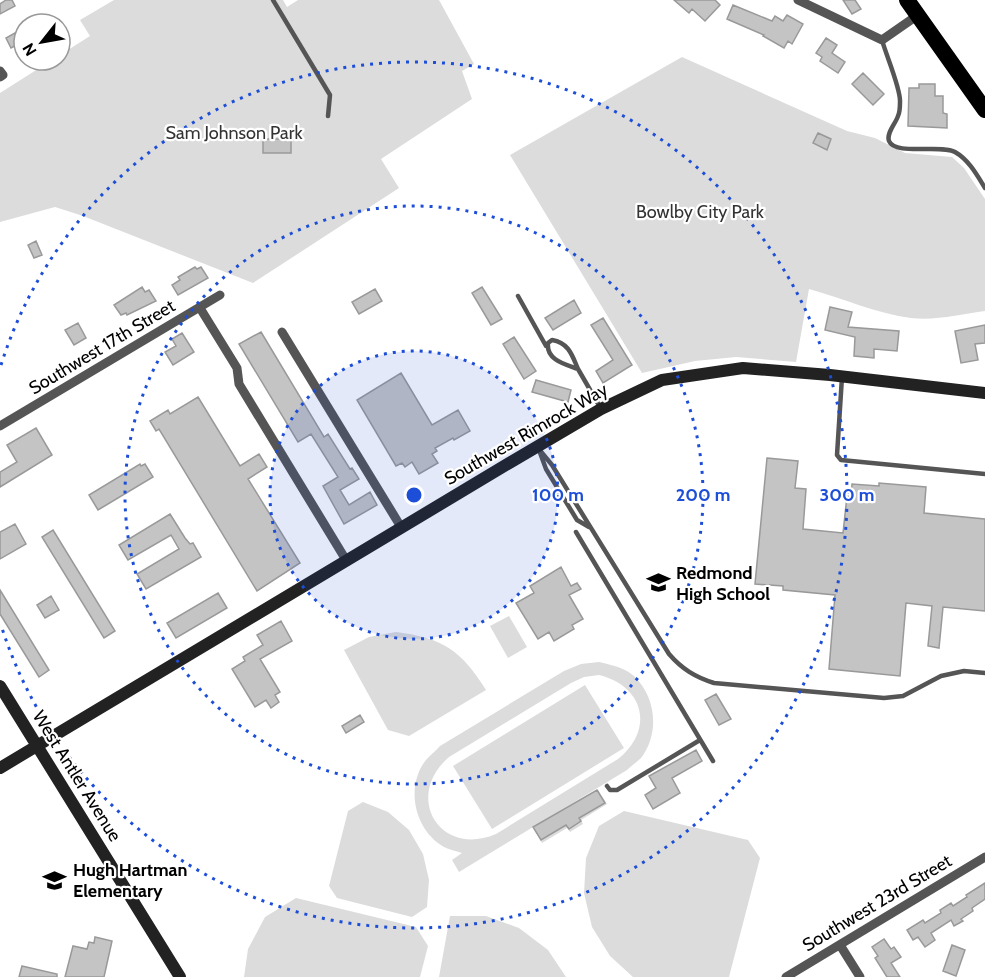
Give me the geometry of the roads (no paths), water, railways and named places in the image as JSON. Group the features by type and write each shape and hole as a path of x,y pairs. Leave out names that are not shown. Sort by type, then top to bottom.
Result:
{"highway":[{"path":"907,0 985,110"}],"main road":[{"name":"Southwest Rimrock Way","path":"0,768 601,409 662,380 743,368 842,376 985,393"},
{"name":"West Antler Avenue","path":"0,686 180,977"}],"street":[{"path":"798,0 882,40 918,15"},
{"name":"Southwest 17th Street","path":"0,426 220,295"},
{"path":"200,308 237,368 240,384 346,560"},
{"path":"282,332 401,527"},
{"name":"Southwest 23rd Street","path":"786,977 985,857"},
{"path":"840,945 860,977"}],"lane":[{"path":"273,0 330,94 328,116"},
{"path":"882,40 900,99 899,115 890,132 891,143 896,148 935,148 954,152 970,165 985,188"},
{"path":"518,296 554,359 578,369"},
{"path":"547,347 552,340 561,341 569,348 601,409"},
{"path":"842,376 837,455 842,460 985,474"},
{"path":"537,447 552,465 669,654 681,668 697,678 714,683 884,698 903,696 941,676 964,671 985,673"},
{"path":"576,532 713,761"},
{"path":"608,786 610,790 617,790 700,740"}],"place":[{"name":"Redmond High School","path":"658,583"},
{"name":"Hugh Hartman Elementary","path":"55,880"}],"park label":[{"name":"Sam Johnson Park","path":"234,133"},
{"name":"Bowlby City Park","path":"700,212"}]}
